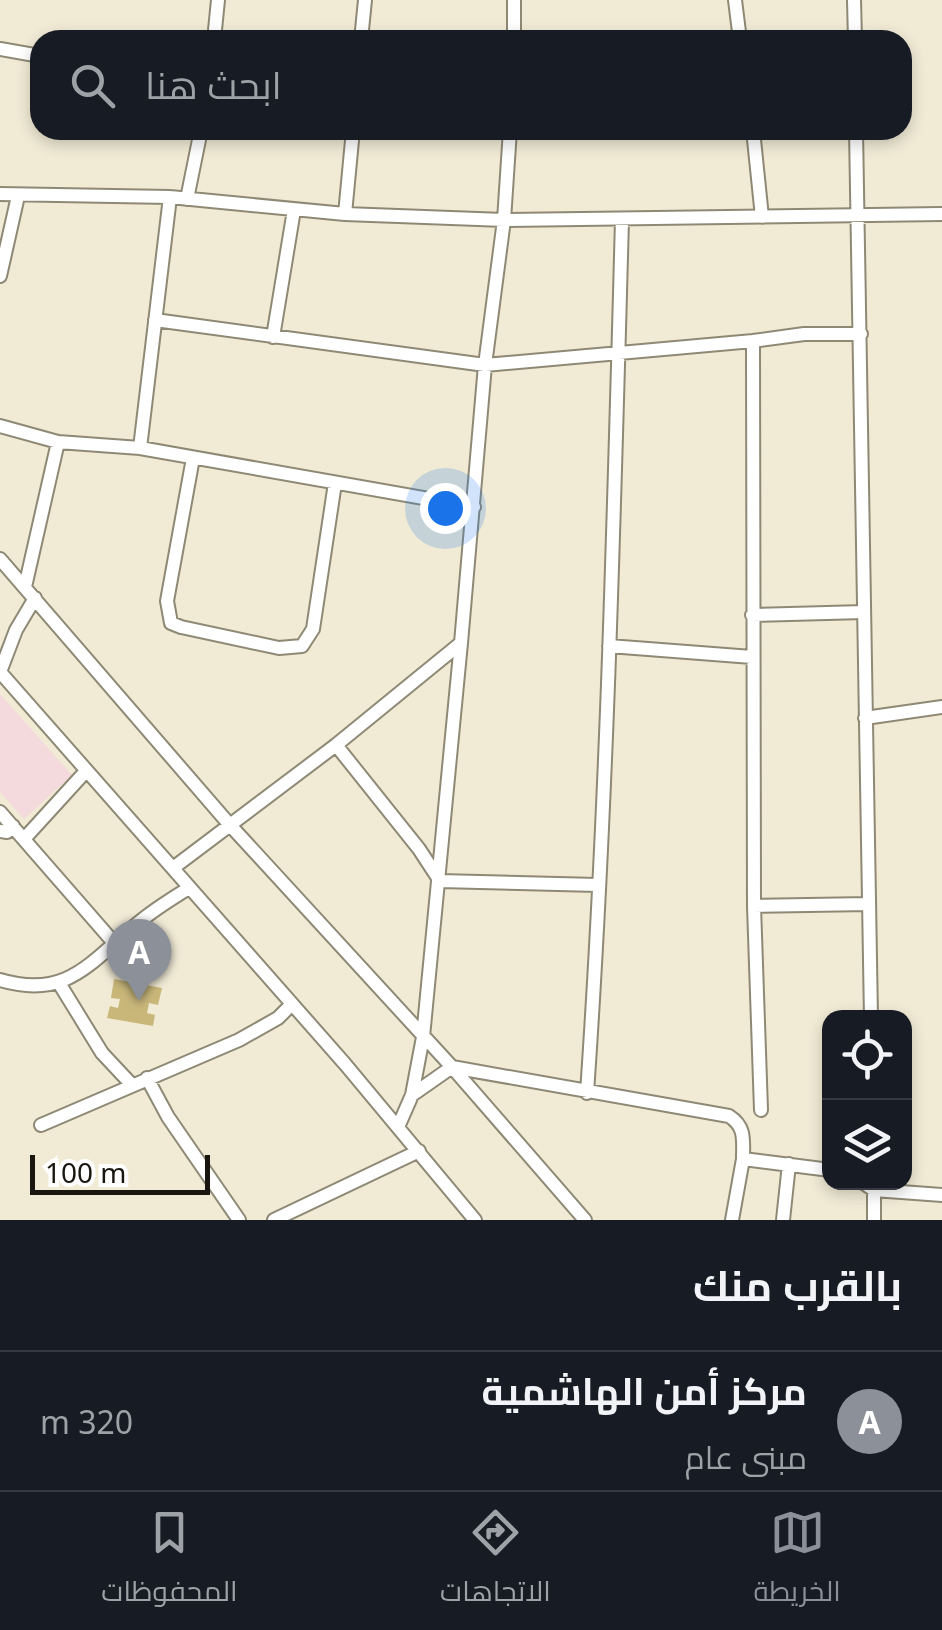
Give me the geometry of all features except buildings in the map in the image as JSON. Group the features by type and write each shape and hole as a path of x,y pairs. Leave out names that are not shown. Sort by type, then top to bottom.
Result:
{"street":[{"path":"215,30 218,0"},
{"path":"363,30 366,0"},
{"path":"514,0 514,30"},
{"path":"735,0 739,30"},
{"path":"854,0 855,30"},
{"path":"0,49 30,54"},
{"path":"187,199 199,140"},
{"path":"345,214 352,140"},
{"path":"398,1126 412,1094 423,1037 509,140"},
{"path":"754,140 762,217"},
{"path":"856,140 871,1010"},
{"path":"0,194 170,198 345,214 504,220 942,214"},
{"path":"0,276 18,196"},
{"path":"140,448 170,198"},
{"path":"273,337 294,210"},
{"path":"586,1092 598,944 622,220"},
{"path":"155,320 485,365 804,334 861,334"},
{"path":"753,341 754,906 761,1110"},
{"path":"0,426 58,442 140,448 474,507"},
{"path":"26,587 58,442"},
{"path":"192,458 168,616 181,627 279,648 302,646 313,629 334,483"},
{"path":"0,558 229,824 585,1220"},
{"path":"36,598 16,630 0,672 476,1220"},
{"path":"752,615 864,612"},
{"path":"173,868 336,745 461,643"},
{"path":"609,646 752,657"},
{"path":"865,718 942,706"},
{"path":"336,745 420,849 440,881"},
{"path":"24,839 86,771"},
{"path":"0,812 6,828 24,839 115,944"},
{"path":"440,881 598,885"},
{"path":"0,980 38,988 87,969 137,923 189,888"},
{"path":"754,906 868,904"},
{"path":"59,982 102,1053 132,1085"},
{"path":"41,1125 239,1040 291,1006"},
{"path":"412,1094 452,1068 729,1116 743,1132 743,1159 732,1220"},
{"path":"147,1078 168,1117 239,1220"},
{"path":"274,1220 419,1151"},
{"path":"743,1159 822,1169"},
{"path":"783,1220 789,1164"},
{"path":"871,1190 874,1220"},
{"path":"906,1190 942,1195"}],"shaded area":[{"path":"0,694 72,775 24,819 0,792"}],"place":[{"name":"مركز أمن الهاشمية","path":"139,1001"}]}
